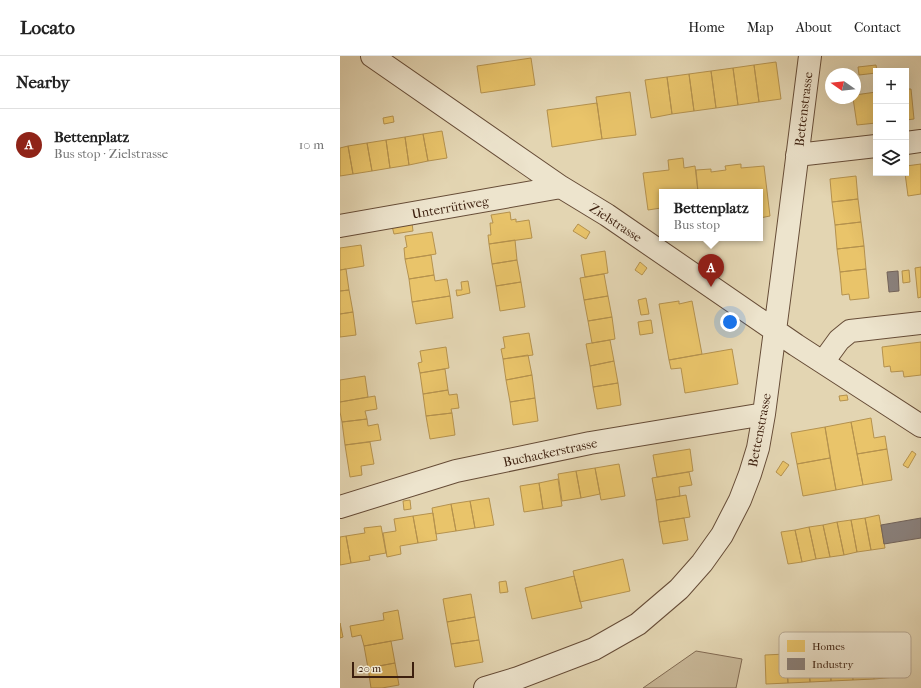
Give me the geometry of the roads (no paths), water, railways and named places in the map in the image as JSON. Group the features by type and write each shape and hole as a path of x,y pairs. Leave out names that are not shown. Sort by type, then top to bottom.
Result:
{"street":[{"name":"Zielstrasse","path":"372,56 561,187 607,215 775,330 921,426"},
{"name":"Bettenstrasse","path":"485,688 518,678 594,649 638,624 679,589 702,563 722,535 740,500 758,448 764,414 810,56"},
{"path":"909,143 921,141"},
{"path":"797,156 873,146"},
{"name":"Unterrütiweg","path":"340,226 561,187"},
{"path":"823,362 839,340 850,331 921,323"},
{"name":"Buchackerstrasse","path":"340,507 456,471 590,443 764,414"}],"place":[{"name":"Bettenplatz","path":"711,287"}]}
